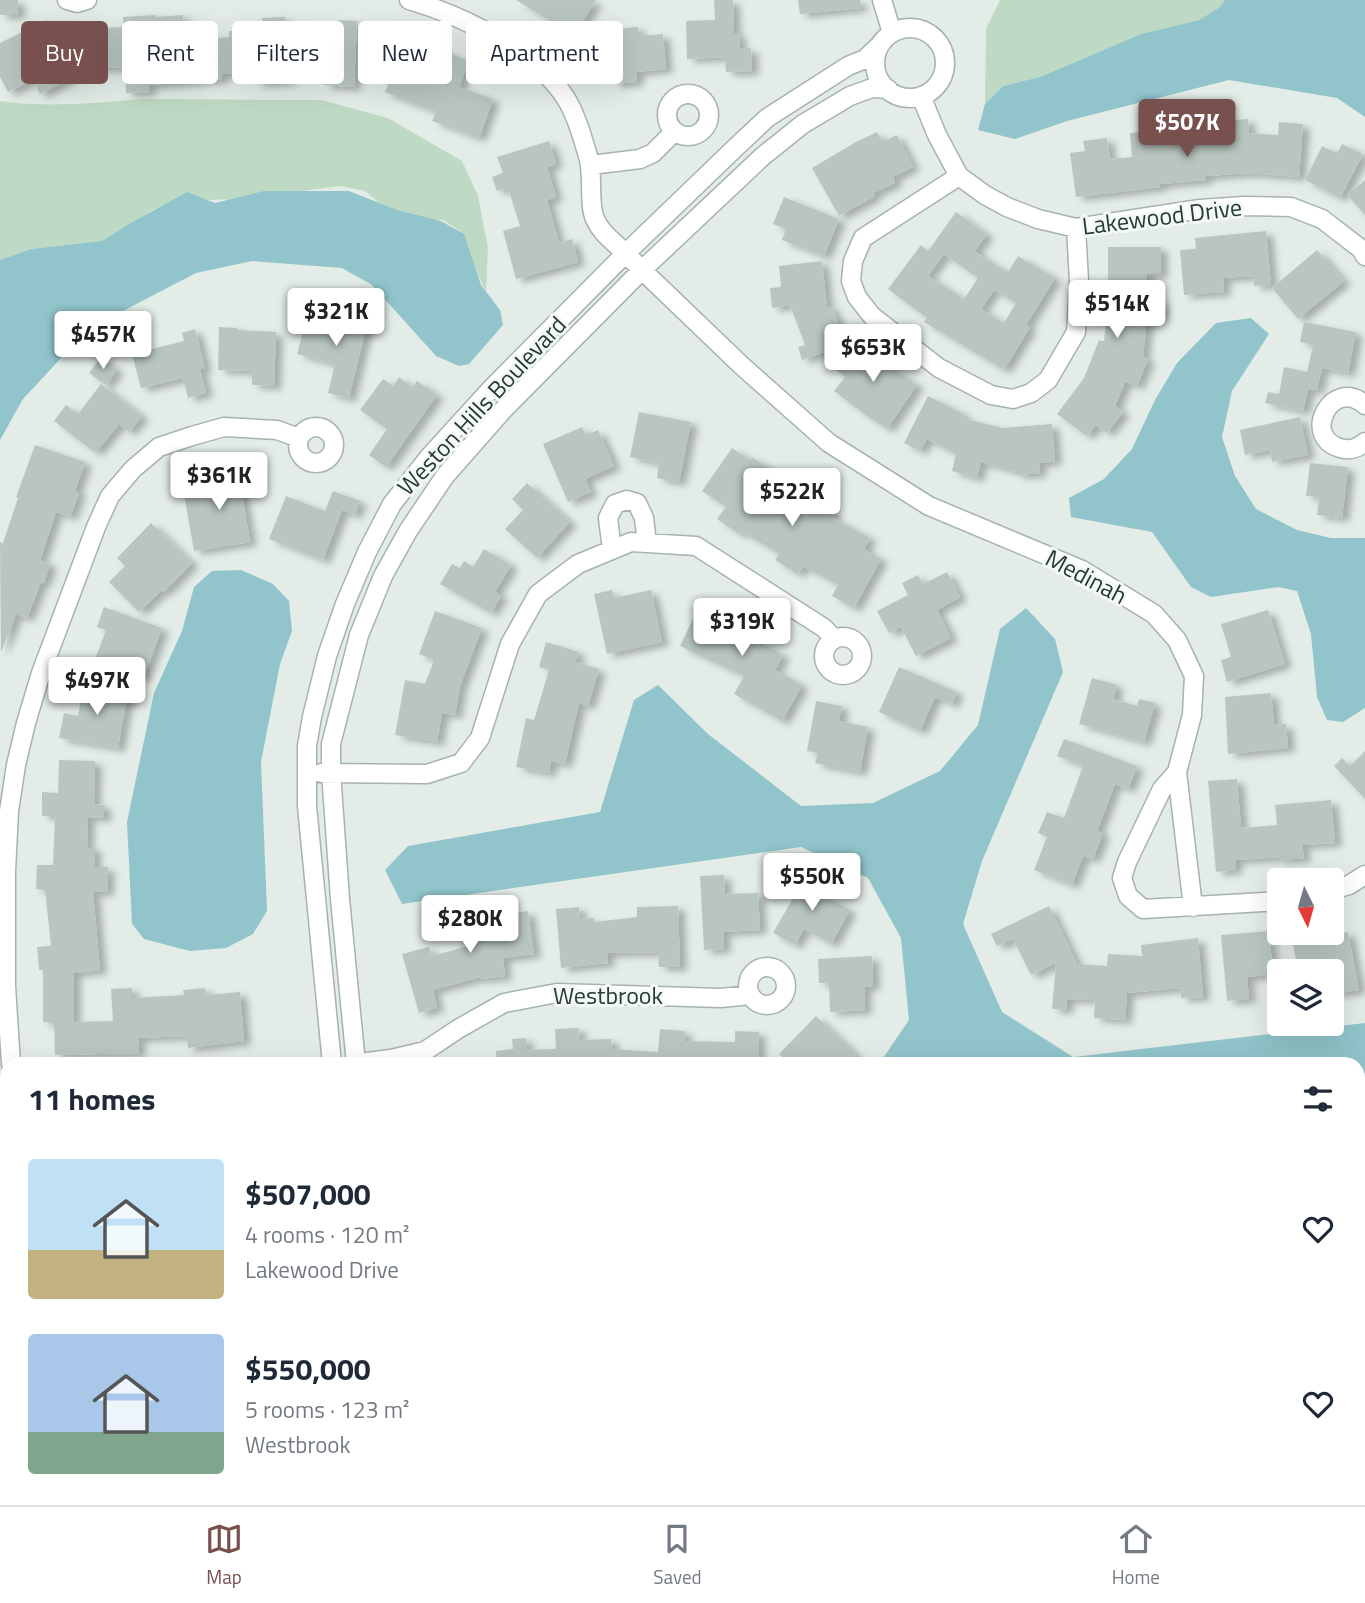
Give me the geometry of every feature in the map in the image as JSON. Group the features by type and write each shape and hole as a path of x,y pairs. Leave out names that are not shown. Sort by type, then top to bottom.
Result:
{"street":[{"path":"67,0 77,3 87,0"},
{"name":"Medinah","path":"408,0 477,27 513,47 541,69 565,97 581,131 591,165 594,218 605,236 626,253 742,366 829,443 929,506 1082,570 1154,614 1177,640 1194,676 1192,715 1177,772 1162,789 1127,862 1122,878 1128,896 1143,909 1267,902"},
{"path":"882,0 887,39"},
{"path":"911,28 931,35 942,48 945,59 940,81 932,90 922,96 906,97 888,89 880,79 876,66 876,59 887,39 900,30 911,28"},
{"name":"Weston Hills Boulevard","path":"330,1057 307,806 307,746 327,656 345,604 367,552 392,504 429,457 490,390 626,253 768,118 848,66 865,59 887,39"},
{"name":"Weston Hills Boulevard","path":"354,1057 340,899 331,744 359,635 383,576 408,531 445,476 486,429 642,270 763,156 803,124 850,96 872,88 888,89"},
{"name":"Lakewood Drive","path":"922,96 937,135 959,176 1007,207 1038,219 1076,228 1200,209 1291,207 1322,219 1361,249 1365,256"},
{"path":"591,165 640,159 653,153 674,132"},
{"path":"959,176 863,238 853,261 851,281 856,297 872,316 939,368 991,395 1013,399 1031,393 1048,380 1076,331 1079,281 1076,228"},
{"path":"1364,401 1341,398 1332,402 1325,410 1322,430 1326,439 1343,449 1353,449 1365,442"},
{"path":"11,1057 6,986 6,871 9,811 16,765 41,673 110,496 133,470 159,447 170,443 224,427 277,430 299,438"},
{"path":"612,550 608,518 615,504 627,500 637,503 644,517 647,543"},
{"path":"307,774 427,774 461,763 480,738 510,644 538,594 578,564 631,542 696,546 824,628 834,639"},
{"path":"1177,772 1193,907"},
{"path":"1344,886 1365,875"},
{"name":"Westbrook","path":"400,1057 425,1051 505,1003 557,992 721,998 750,995"}],"green space":[{"path":"1000,0 1225,0 1220,7 1199,20 1141,34 1040,77 1003,86 985,104 986,29"},
{"path":"142,99 321,100 388,118 462,161 478,196 488,248 486,292 460,231 443,220 396,217 365,191 340,186 239,199 173,201 151,211 121,233 102,241 31,249 0,260 0,101 53,104"}],"water":[{"path":"1225,0 1365,0 1365,117 1337,98 1229,80 1067,121 1015,139 978,130 985,104 1003,86 1040,77 1141,34 1199,20 1220,7"},
{"path":"264,191 349,191 397,210 441,221 464,234 481,285 500,310 503,325 469,364 459,366 436,356 372,285 342,268 252,261 196,273 121,312 62,357 23,399 0,440 0,260 31,249 102,241 187,192 215,203"},
{"path":"1251,318 1269,334 1232,391 1222,437 1235,476 1256,509 1297,530 1331,538 1365,538 1365,708 1343,722 1327,720 1317,697 1311,634 1297,591 1278,587 1211,597 1191,587 1152,532 1071,517 1069,498 1104,479 1132,449 1155,400 1177,363 1216,323"},
{"path":"241,570 273,584 289,601 292,631 280,664 261,762 267,911 253,934 226,948 190,951 144,939 132,924 127,822 154,693 182,631 194,587 212,571"},
{"path":"1026,608 1055,639 1063,672 982,861 963,924 1002,1012 1073,1057 884,1057 909,1020 901,938 868,878 801,847 402,904 385,870 408,846 600,812 634,700 658,685 708,734 801,806 873,803 940,771 978,725 1000,629"},
{"path":"1365,1023 1365,1057 1073,1057 1267,1034 1344,1036 1344,1025"}],"building":[{"path":"0,0 18,0 18,15 0,15"},
{"path":"516,0 596,0 583,21 550,21"},
{"path":"714,0 733,0 734,33 739,33 740,49 751,48 752,71 726,72 725,57 687,59 686,21 715,20"},
{"path":"798,0 860,0 860,8 800,14"},
{"path":"183,15 183,21 123,21 123,17"},
{"path":"285,17 285,21 262,21 262,18"},
{"path":"337,20 357,21 354,87 324,85 344,84 344,21"},
{"path":"122,27 122,67 108,68 108,28"},
{"path":"638,27 639,36 663,34 666,69 636,72 637,82 623,83 623,28"},
{"path":"229,31 232,31 232,73 221,74 222,79 218,79 218,38 229,37"},
{"path":"21,32 21,84 25,84 8,92 0,77 0,43"},
{"path":"452,54 466,60 466,69 459,87 493,99 479,138 432,121 436,112 385,92 388,84 452,84"},
{"path":"35,84 59,84 40,94"},
{"path":"126,84 161,84 149,85 149,92 126,93"},
{"path":"1248,119 1249,133 1278,135 1279,122 1303,124 1299,177 1248,173 1206,176 1206,180 1076,197 1070,153 1085,151 1083,141 1107,138 1110,159 1132,157 1130,133 1154,131 1156,144 1183,141 1182,127 1201,126 1202,138 1225,136 1224,121"},
{"path":"877,132 882,142 897,135 913,167 893,177 895,183 873,193 875,196 839,216 812,168"},
{"path":"549,141 556,164 547,167 556,197 547,200 559,243 572,239 578,262 516,279 503,231 520,226 508,188 497,191 492,177 503,173 497,157"},
{"path":"1342,144 1363,154 1340,198 1305,180 1322,146 1337,153"},
{"path":"1365,180 1365,215 1347,195"},
{"path":"784,197 839,219 824,256 782,240 786,229 773,224"},
{"path":"956,212 987,234 975,251 990,262 1008,272 1018,256 1055,278 1026,325 1030,327 1004,370 924,322 927,318 888,289 921,245 928,251","holes":["944,254 978,278 964,299 928,276","994,290 1016,303 1004,323 981,309"]},
{"path":"1266,231 1271,285 1254,286 1253,276 1223,278 1224,292 1184,295 1180,250 1196,249 1195,238"},
{"path":"1108,247 1161,247 1161,274 1147,274 1147,299 1163,301 1161,319 1147,318 1143,357 1148,359 1137,386 1125,382 1115,406 1123,412 1107,433 1096,425 1087,436 1057,414 1084,378 1099,340 1104,341 1110,287"},
{"path":"1317,250 1344,281 1298,319 1272,288"},
{"path":"822,261 827,308 832,306 846,344 802,360 798,347 805,345 790,305 772,308 770,288 781,287 779,266"},
{"path":"348,314 368,320 349,398 328,393 335,364 297,354 306,320 321,324 322,316 346,321"},
{"path":"1304,322 1356,332 1348,373 1322,368 1317,390 1308,389 1303,411 1265,403 1268,392 1279,394 1284,367 1307,372 1313,345 1300,342"},
{"path":"219,327 276,332 274,386 252,385 252,371 218,370"},
{"path":"195,329 205,369 200,369 206,393 188,398 183,378 141,388 132,354 184,341 182,333"},
{"path":"858,338 889,362 887,365 917,385 887,429 834,391 845,377 835,369"},
{"path":"101,357 117,370 106,385 89,373"},
{"path":"399,377 412,387 417,381 437,395 386,467 369,455 387,429 360,410 383,379 393,386"},
{"path":"101,384 142,416 129,432 119,424 97,451 93,451 54,421 66,405 78,414"},
{"path":"928,396 964,414 962,418 1002,428 1052,424 1055,461 1039,463 1040,473 1018,475 1018,472 981,462 977,478 952,471 956,454 927,439 920,451 904,443"},
{"path":"639,412 691,422 679,482 657,478 659,463 630,457"},
{"path":"1300,417 1308,455 1272,462 1270,450 1245,455 1240,430"},
{"path":"582,427 586,435 598,430 614,466 585,479 591,492 568,502 543,444"},
{"path":"35,445 85,462 75,491 79,493 70,517 56,512 40,560 50,564 44,583 41,582 27,618 16,614 1,652 0,542 3,543"},
{"path":"732,448 750,460 752,457 779,476 767,493 806,517 816,501 835,513 832,517 870,538 864,549 881,559 854,608 832,596 838,585 803,566 798,574 775,560 779,554 741,531 739,534 717,519 726,507 702,491"},
{"path":"236,458 250,542 194,551 184,494 223,487 219,461"},
{"path":"1310,463 1348,467 1342,518 1317,515 1319,497 1306,496"},
{"path":"527,483 570,522 537,558 505,529 523,510 512,499"},
{"path":"333,491 360,501 355,515 342,510 323,560 269,539 286,496 325,511"},
{"path":"151,523 192,563 164,592 162,590 139,612 109,582 125,566 117,558"},
{"path":"484,549 511,565 495,592 501,596 491,613 440,584 452,564 460,568 464,561 473,567"},
{"path":"947,572 960,597 937,610 951,638 916,656 901,627 889,633 877,611 908,595 902,583 918,575 923,584"},
{"path":"612,590 614,598 651,590 662,642 607,654 594,594"},
{"path":"702,600 754,624 748,636 783,655 775,670 802,685 782,721 734,694 744,676 680,646"},
{"path":"104,607 162,628 143,679 94,662 106,630 97,627"},
{"path":"1268,610 1285,664 1227,682 1221,660 1231,657 1221,624"},
{"path":"435,611 482,628 460,686 455,715 442,713 437,742 395,735 405,680 425,684 434,660 419,654"},
{"path":"546,642 579,652 575,662 599,669 588,706 579,703 565,764 551,761 549,773 516,767 526,718 534,720 549,670 539,667"},
{"path":"899,667 957,692 952,704 935,697 920,731 879,712"},
{"path":"1092,678 1117,685 1113,699 1137,706 1139,699 1155,703 1144,742 1079,724"},
{"path":"84,683 128,691 118,748 59,738 64,713 78,716"},
{"path":"1271,693 1274,725 1286,724 1288,748 1228,754 1225,697"},
{"path":"816,701 842,706 839,721 868,727 860,772 815,763 818,753 807,751"},
{"path":"1064,739 1137,766 1128,789 1115,784 1097,831 1103,833 1093,859 1083,856 1072,885 1034,870 1047,837 1038,833 1047,812 1064,818 1083,766 1057,756"},
{"path":"1365,751 1365,799 1334,766 1342,758 1350,766"},
{"path":"59,760 95,761 94,804 104,805 104,818 88,817 87,848 95,848 94,867 108,867 107,892 93,892 100,970 74,973 74,1022 113,1021 111,989 132,988 132,998 184,995 183,990 205,988 206,995 240,992 244,1041 188,1048 187,1036 138,1038 139,1053 55,1055 54,1022 43,1022 43,970 39,970 37,947 51,946 45,890 36,889 37,865 53,865 55,816 42,816 42,792 58,793"},
{"path":"1237,779 1241,828 1277,825 1275,805 1331,800 1335,843 1302,845 1304,858 1235,860 1236,870 1216,872 1208,781"},
{"path":"808,872 829,884 822,895 850,910 831,944 804,929 795,945 773,933"},
{"path":"724,875 725,894 758,893 760,930 723,932 724,949 704,950 700,876"},
{"path":"491,903 493,916 528,911 534,954 503,958 505,976 480,977 433,990 437,1008 419,1013 402,954 429,947 432,956 476,944 471,905"},
{"path":"678,906 680,967 659,967 658,952 607,953 608,963 561,968 556,909 579,907 580,919 594,918 594,922 637,917 637,907"},
{"path":"1049,906 1077,964 1107,966 1108,954 1142,956 1141,945 1198,938 1203,997 1181,998 1180,988 1127,993 1125,1020 1094,1018 1095,1000 1067,999 1066,1010 1052,1009 1056,963 1031,975 1013,939 997,946 991,934"},
{"path":"1267,931 1267,945 1270,945 1272,959 1267,959 1267,975 1247,977 1249,999 1227,1001 1221,935"},
{"path":"1348,932 1359,990 1344,992 1344,959 1296,959 1293,945 1344,945 1344,933"},
{"path":"872,956 873,986 864,987 865,1010 830,1012 829,983 819,983 818,959"},
{"path":"816,1016 856,1055 782,1057 779,1054"},
{"path":"579,1028 580,1040 611,1039 612,1049 658,1052 660,1029 685,1031 684,1041 735,1042 735,1031 759,1032 758,1057 496,1057 496,1051 513,1049 512,1039 526,1038 527,1050 556,1049 555,1029"}]}
